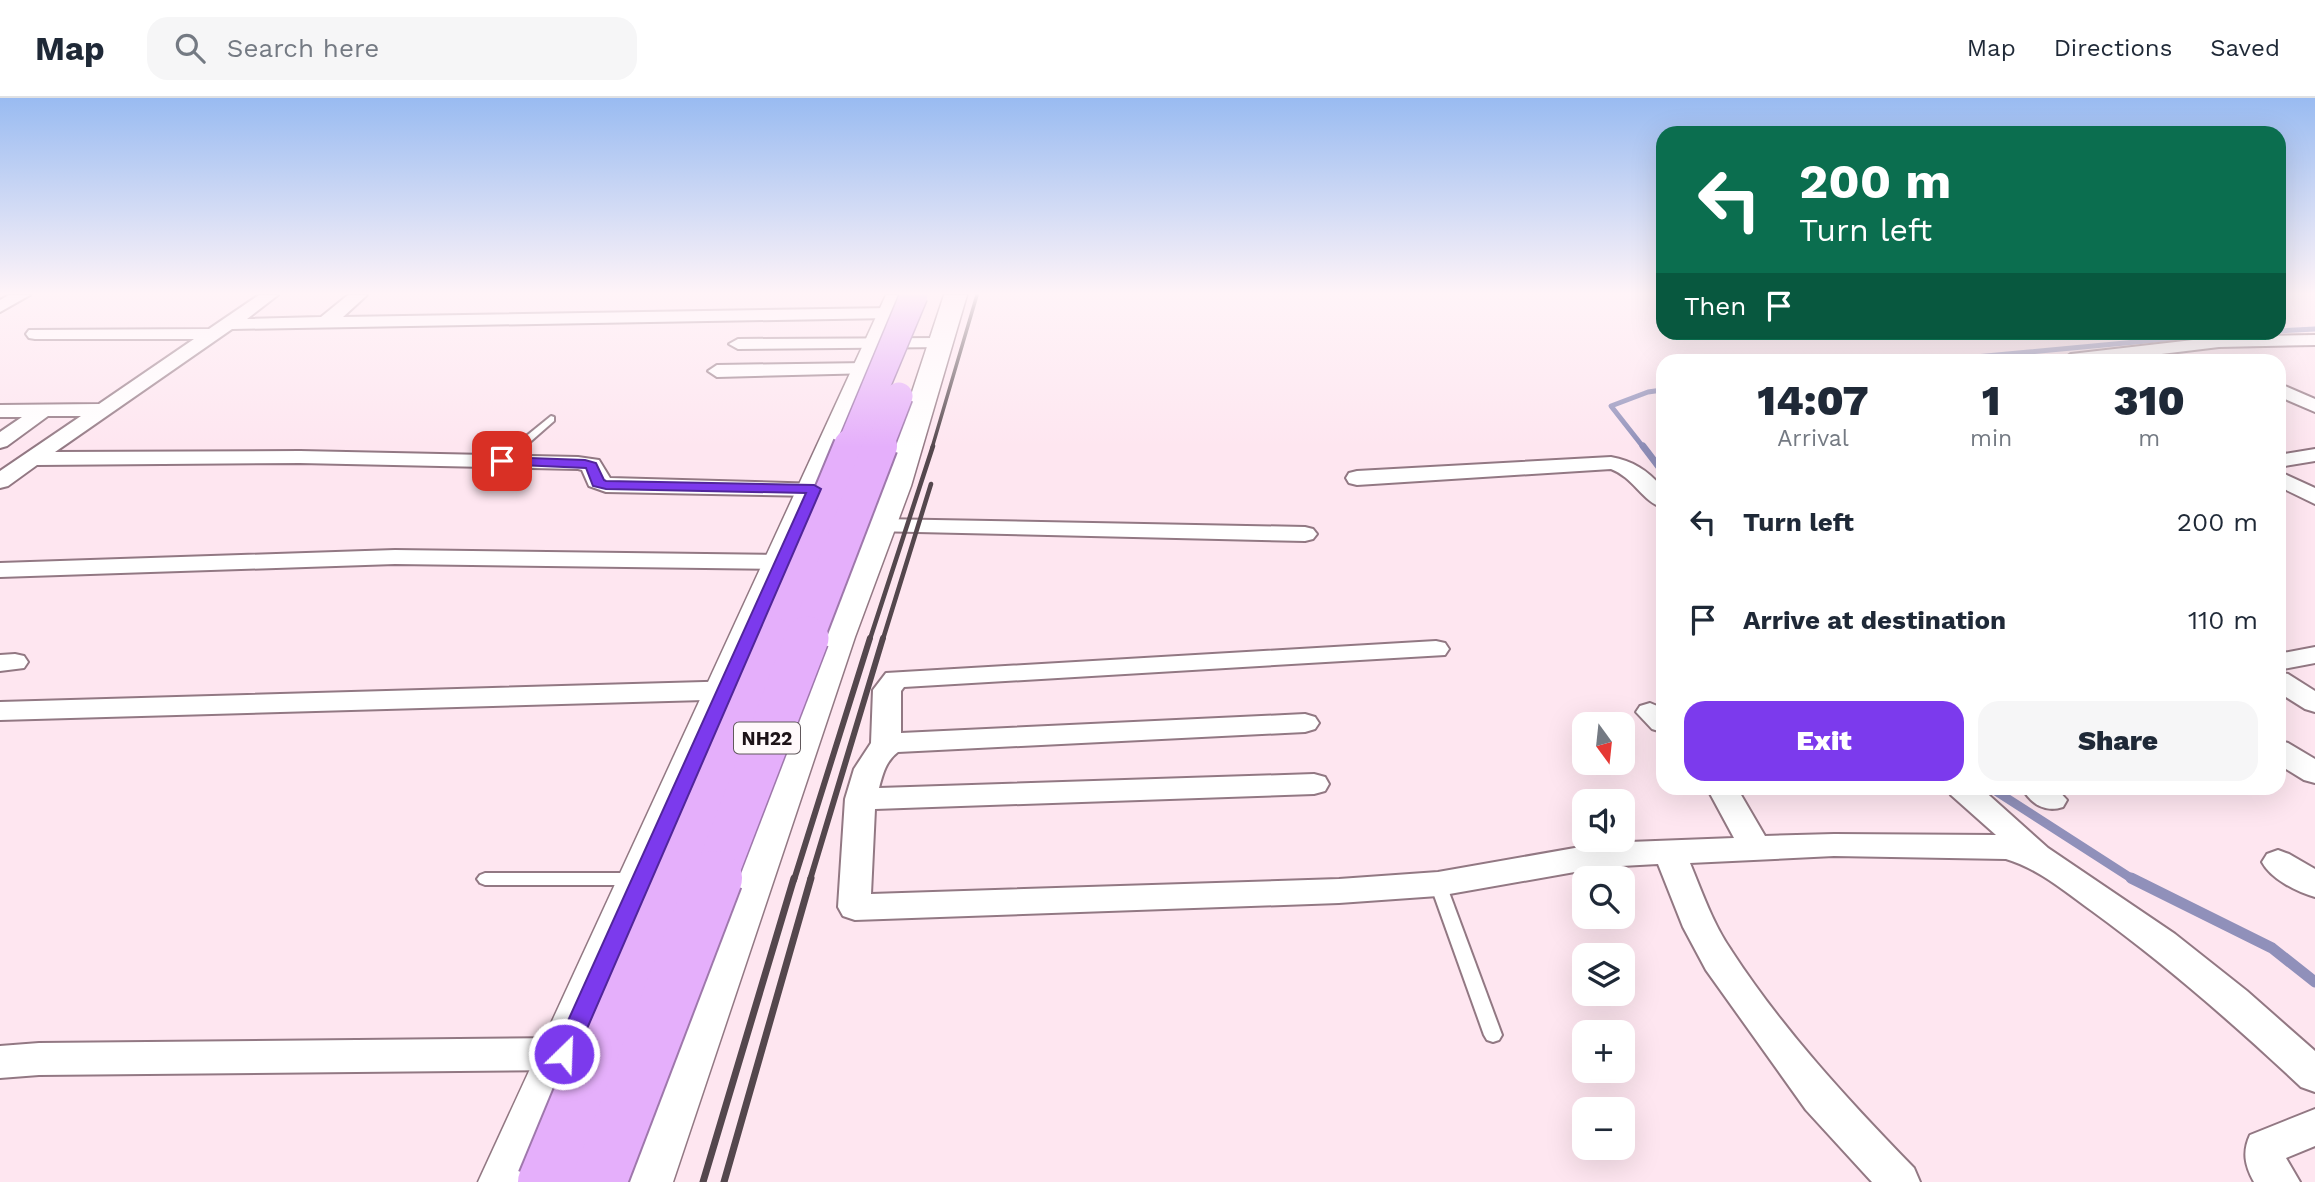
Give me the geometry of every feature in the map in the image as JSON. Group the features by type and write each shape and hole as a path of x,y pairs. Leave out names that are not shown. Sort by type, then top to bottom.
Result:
{"highway":[{"name":"NH22","path":"545,1182 880,346"},
{"name":"NH22","path":"599,1182 917,346"}],"street":[{"path":"0,481 199,346"},
{"path":"718,371 809,346"},
{"path":"507,1182 879,346"},
{"path":"644,1182 818,689 895,486 939,346"},
{"path":"2122,354 2180,346"},
{"path":"2185,346 2203,354"},
{"path":"2286,393 2315,407"},
{"path":"0,411 104,410"},
{"path":"0,442 43,411"},
{"path":"0,453 600,462 597,481 606,485 814,489"},
{"path":"2286,460 2315,455"},
{"path":"1357,478 1611,463 1632,470 1656,494"},
{"path":"2286,481 2315,497"},
{"path":"880,526 1304,534"},
{"path":"0,570 395,557 782,562"},
{"path":"911,744 887,690 896,679 1436,649"},
{"path":"2286,660 2315,655"},
{"path":"2286,685 2315,703"},
{"path":"0,711 818,689"},
{"path":"1305,723 911,744 876,755 860,799 854,863 855,907 1339,891 1438,884 1583,857 1756,848 1982,845 2007,847 2042,858"},
{"path":"2286,755 2315,773"},
{"path":"860,799 1314,784"},
{"path":"1726,795 1756,848"},
{"path":"1970,795 2042,858 2072,877 2198,972 2315,1075"},
{"path":"1670,854 1700,927 1718,960 1820,1098 1899,1182"},
{"path":"2278,862 2315,885"},
{"path":"0,1062 39,1059 564,1054"},
{"path":"2273,1175 2263,1157 2264,1148 2315,1128"}],"lane":[{"path":"502,461 551,419"},
{"path":"485,878 642,878"},
{"path":"1438,884 1493,1035"}],"waterway":[{"path":"2007,354 2097,346"},
{"path":"1644,448 1611,406 1656,391"},
{"path":"1643,446 1656,463"},
{"path":"2002,795 2134,880"},
{"path":"2131,878 2272,948 2315,982"}],"railway":[{"path":"932,448 962,346"},
{"path":"870,639 933,446"},
{"path":"883,639 931,484"},
{"path":"794,880 870,638"},
{"path":"810,880 883,638"},
{"path":"703,1182 794,878"},
{"path":"724,1182 811,878"}],"route":[{"path":"502,461 591,465 598,483 606,485 814,489 564,1054"}]}
